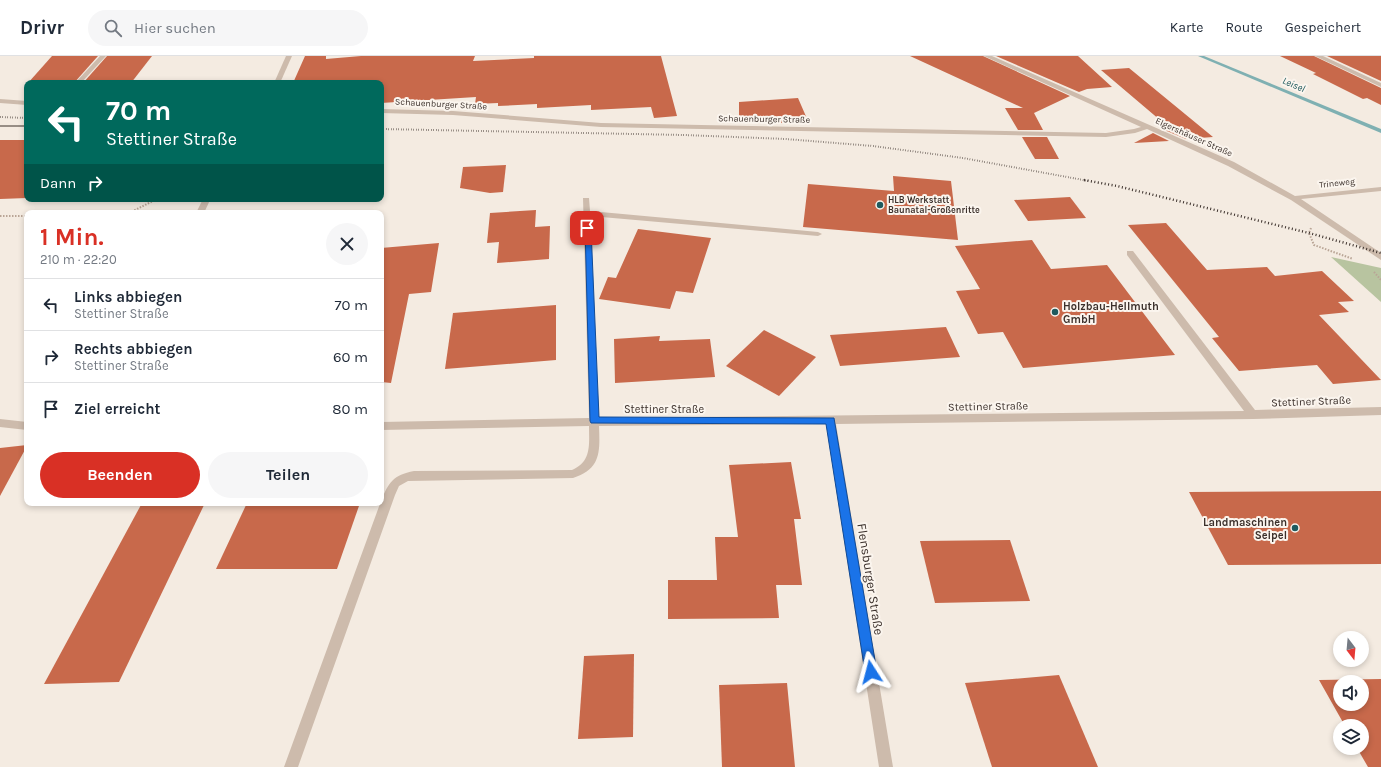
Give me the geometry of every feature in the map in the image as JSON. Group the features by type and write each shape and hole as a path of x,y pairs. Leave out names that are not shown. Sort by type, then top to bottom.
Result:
{"street":[{"path":"81,80 103,56"},
{"path":"278,80 289,56"},
{"name":"Elgershäuser Straße","path":"987,56 1231,164 1294,198 1381,257"},
{"path":"1318,56 1381,85"},
{"path":"0,102 24,103"},
{"name":"Schauenburger Straße","path":"384,111 454,113 601,125 983,133 1106,135 1135,131 1146,127"},
{"name":"Trineweg","path":"1294,198 1381,189"},
{"path":"290,767 387,501 398,480 414,475 573,474 584,471 591,463 594,448 594,421 586,200"},
{"path":"587,213 818,234"},
{"path":"1130,252 1253,415"},
{"name":"Stettiner Straße","path":"384,426 594,421 1253,415 1381,411"},
{"name":"Flensburger Straße","path":"830,420 886,767"},
{"path":"0,423 24,426"}],"path":[{"path":"135,210 151,202"},
{"path":"0,216 24,216"}],"green space":[{"path":"1331,257 1381,268 1381,302"}],"building":[{"path":"52,56 98,56 77,80 31,80"},
{"path":"107,56 152,56 133,80 86,80"},
{"path":"305,56 326,56 326,59 361,56 475,56 473,61 534,58 534,56 661,56 677,116 654,118 651,107 591,110 591,105 537,108 537,104 498,106 498,103 475,104 476,97 384,103 384,80 294,80"},
{"path":"910,56 983,56 1070,96 1034,113 1043,130 1018,130 1005,108 1023,108"},
{"path":"996,56 1078,56 1112,87 1087,89 1079,92"},
{"path":"1280,56 1314,56 1381,88 1381,105 1367,98 1363,99 1313,74 1316,73"},
{"path":"1327,56 1381,56 1381,81"},
{"path":"1129,68 1213,137 1186,139 1162,129 1167,126 1101,70"},
{"path":"798,98 808,121 781,123 739,121 739,102"},
{"path":"1153,133 1169,141 1134,143"},
{"path":"1022,137 1047,137 1059,159 1035,159"},
{"path":"0,140 24,140 24,198 0,199"},
{"path":"506,165 503,192 490,193 460,188 463,167"},
{"name":"HLB Werkstatt Baunatal-Großenritte","path":"893,176 951,181 958,240 803,227 808,184 894,191"},
{"path":"1070,197 1086,218 1028,221 1014,200"},
{"path":"536,210 535,227 550,226 549,259 497,263 499,242 487,243 490,213"},
{"path":"1166,223 1207,270 1267,267 1275,276 1322,271 1354,301 1338,302 1349,312 1319,315 1381,380 1333,384 1317,365 1239,371 1212,338 1219,337 1128,225"},
{"path":"638,229 711,238 693,293 676,291 670,309 599,299 608,277 616,278"},
{"name":"Holzbau-Hellmuth GmbH","path":"1032,240 1051,269 1107,265 1175,355 1023,368 1003,332 978,334 956,291 980,289 955,246"},
{"path":"439,243 431,292 409,294 391,383 384,382 384,248"},
{"path":"556,305 556,360 445,369 453,313"},
{"path":"946,327 960,357 840,366 830,335"},
{"path":"764,330 816,357 779,396 726,366"},
{"path":"660,336 659,341 710,339 715,377 615,383 614,339"},
{"path":"24,445 24,452 0,496 0,448"},
{"path":"791,462 801,519 794,519 802,585 776,585 779,618 668,619 668,580 717,580 715,537 738,537 729,465"},
{"name":"Landmaschinen Seipel","path":"1381,491 1381,564 1228,565 1189,492"},
{"path":"140,506 204,506 119,682 44,684"},
{"path":"246,506 359,506 337,569 216,569"},
{"path":"1010,540 1030,601 935,603 920,541"},
{"path":"634,654 633,737 578,739 584,656"},
{"path":"1059,675 1098,767 992,767 965,683"},
{"path":"1369,679 1381,679 1381,767 1368,767 1361,755 1369,755 1369,719 1341,719 1337,711 1369,711"},
{"path":"1319,680 1333,680 1333,705"},
{"path":"787,683 795,767 722,767 719,685"}],"waterway":[{"name":"Leisel","path":"1200,56 1381,131"}],"tram line":[{"path":"0,126 24,126"}],"railway":[{"path":"0,117 24,118"},
{"path":"384,129 684,135 786,139 873,146 963,158 1089,181"},
{"path":"1084,180 1117,186 1309,233 1381,253"}],"place":[{"name":"HLB Werkstatt Baunatal-Großenritte","path":"880,205"},
{"name":"Holzbau-Hellmuth GmbH","path":"1055,312"},
{"name":"Landmaschinen Seipel","path":"1295,528"}],"route":[{"path":"587,228 594,421 830,420 871,672"}]}
